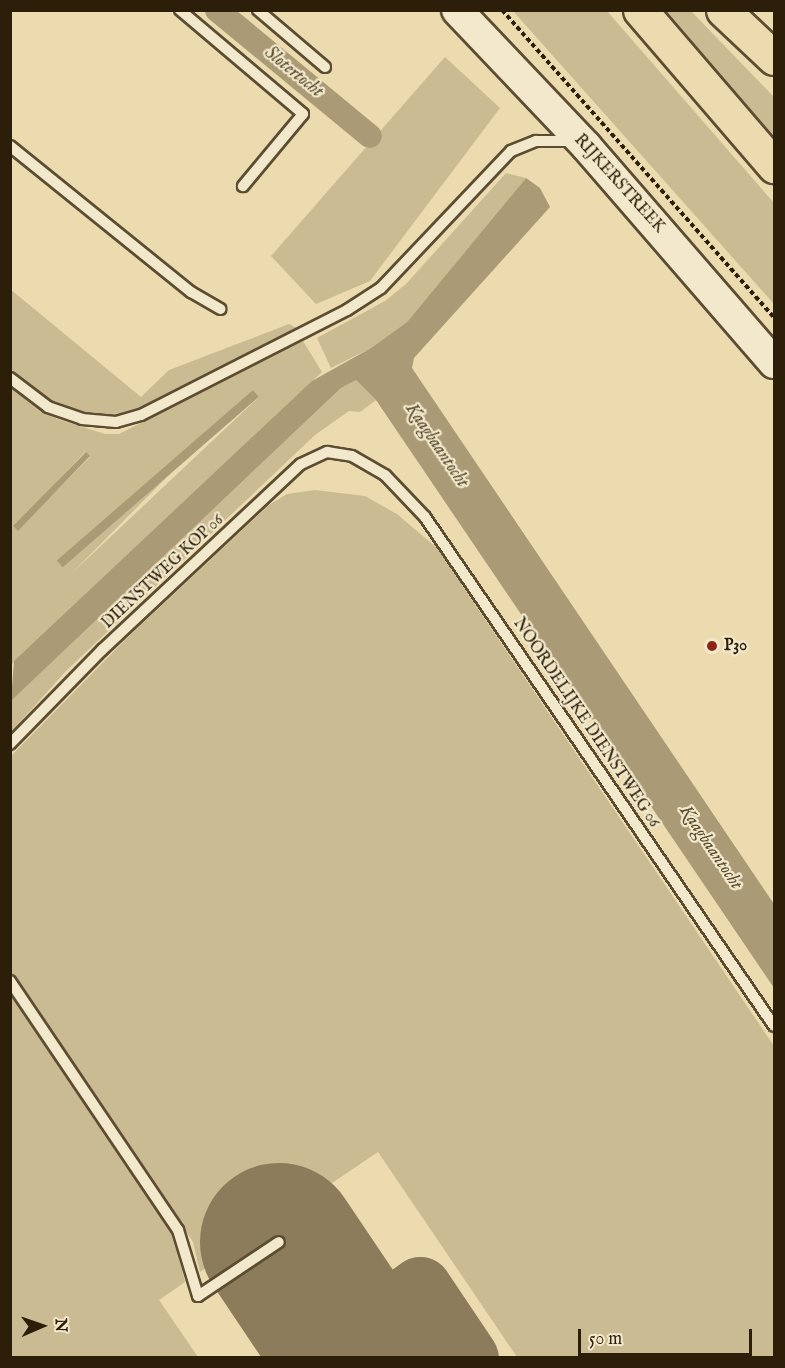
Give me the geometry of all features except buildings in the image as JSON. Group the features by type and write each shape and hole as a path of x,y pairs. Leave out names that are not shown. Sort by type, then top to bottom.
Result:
{"highway":[{"path":"640,10 774,166"},
{"path":"723,10 774,58"},
{"path":"754,10 774,33"}],"street":[{"name":"RIJKERSTREEK","path":"457,10 586,146 774,363"}],"lane":[{"path":"180,10 303,114 243,186"},
{"path":"258,10 325,67"},
{"path":"10,378 48,407 82,419 116,423 146,413 347,310 388,283 511,152 546,139 586,146"},
{"path":"10,146 190,292 220,309"},
{"name":"DIENSTWEG KOP 06","path":"10,744 102,650 301,464 327,452 352,456"},
{"name":"NOORDELIJKE DIENSTWEG 06","path":"352,456 385,475 431,525 774,1026"},
{"path":"10,981 178,1230 198,1296 279,1242"}],"path":[{"name":"RIJKERSTREEK","path":"502,10 774,317"}],"shaded area":[{"path":"513,11 607,11 774,203 774,304"},
{"path":"657,11 691,11 774,97 774,145"},
{"path":"445,57 500,108 370,281 316,304 271,256"},
{"path":"506,173 526,178 407,322 371,348 331,368 317,338 385,301 406,284"},
{"path":"10,289 141,397 169,370 289,324 302,331 136,413 87,415 58,406 11,370"},
{"path":"303,341 322,372 11,665 10,387 35,407 57,419 105,434 119,434","holes":["253,390 259,397 71,574","85,452 90,457 18,530 14,527"]},
{"path":"356,380 376,400 360,412 349,411 315,435 66,671 11,732 11,701 341,388"},
{"path":"315,490 365,496 397,514 437,548 774,1046 774,1357 517,1357 378,1152 200,1272 193,1242 11,972 11,756 128,637 269,505 287,494"},
{"path":"10,992 173,1234 185,1282 159,1300 198,1357 11,1357"}],"water":[{"name":"Kaagbaantocht","path":"526,178 540,188 550,207 414,358 412,368 774,904 774,988 376,400 356,380 341,388 11,701 14,661 312,381 371,348 407,322"},
{"path":"253,390 259,397 63,567 57,561"},
{"path":"86,452 90,456 18,531 13,526"}],"waterway":[{"name":"Slotertocht","path":"217,10 370,136"}],"taxiway":[{"path":"345,1340 420,1288 467,1358"}],"runway":[{"path":"279,1242 357,1358"}],"place":[{"name":"P30","path":"712,646"}]}
